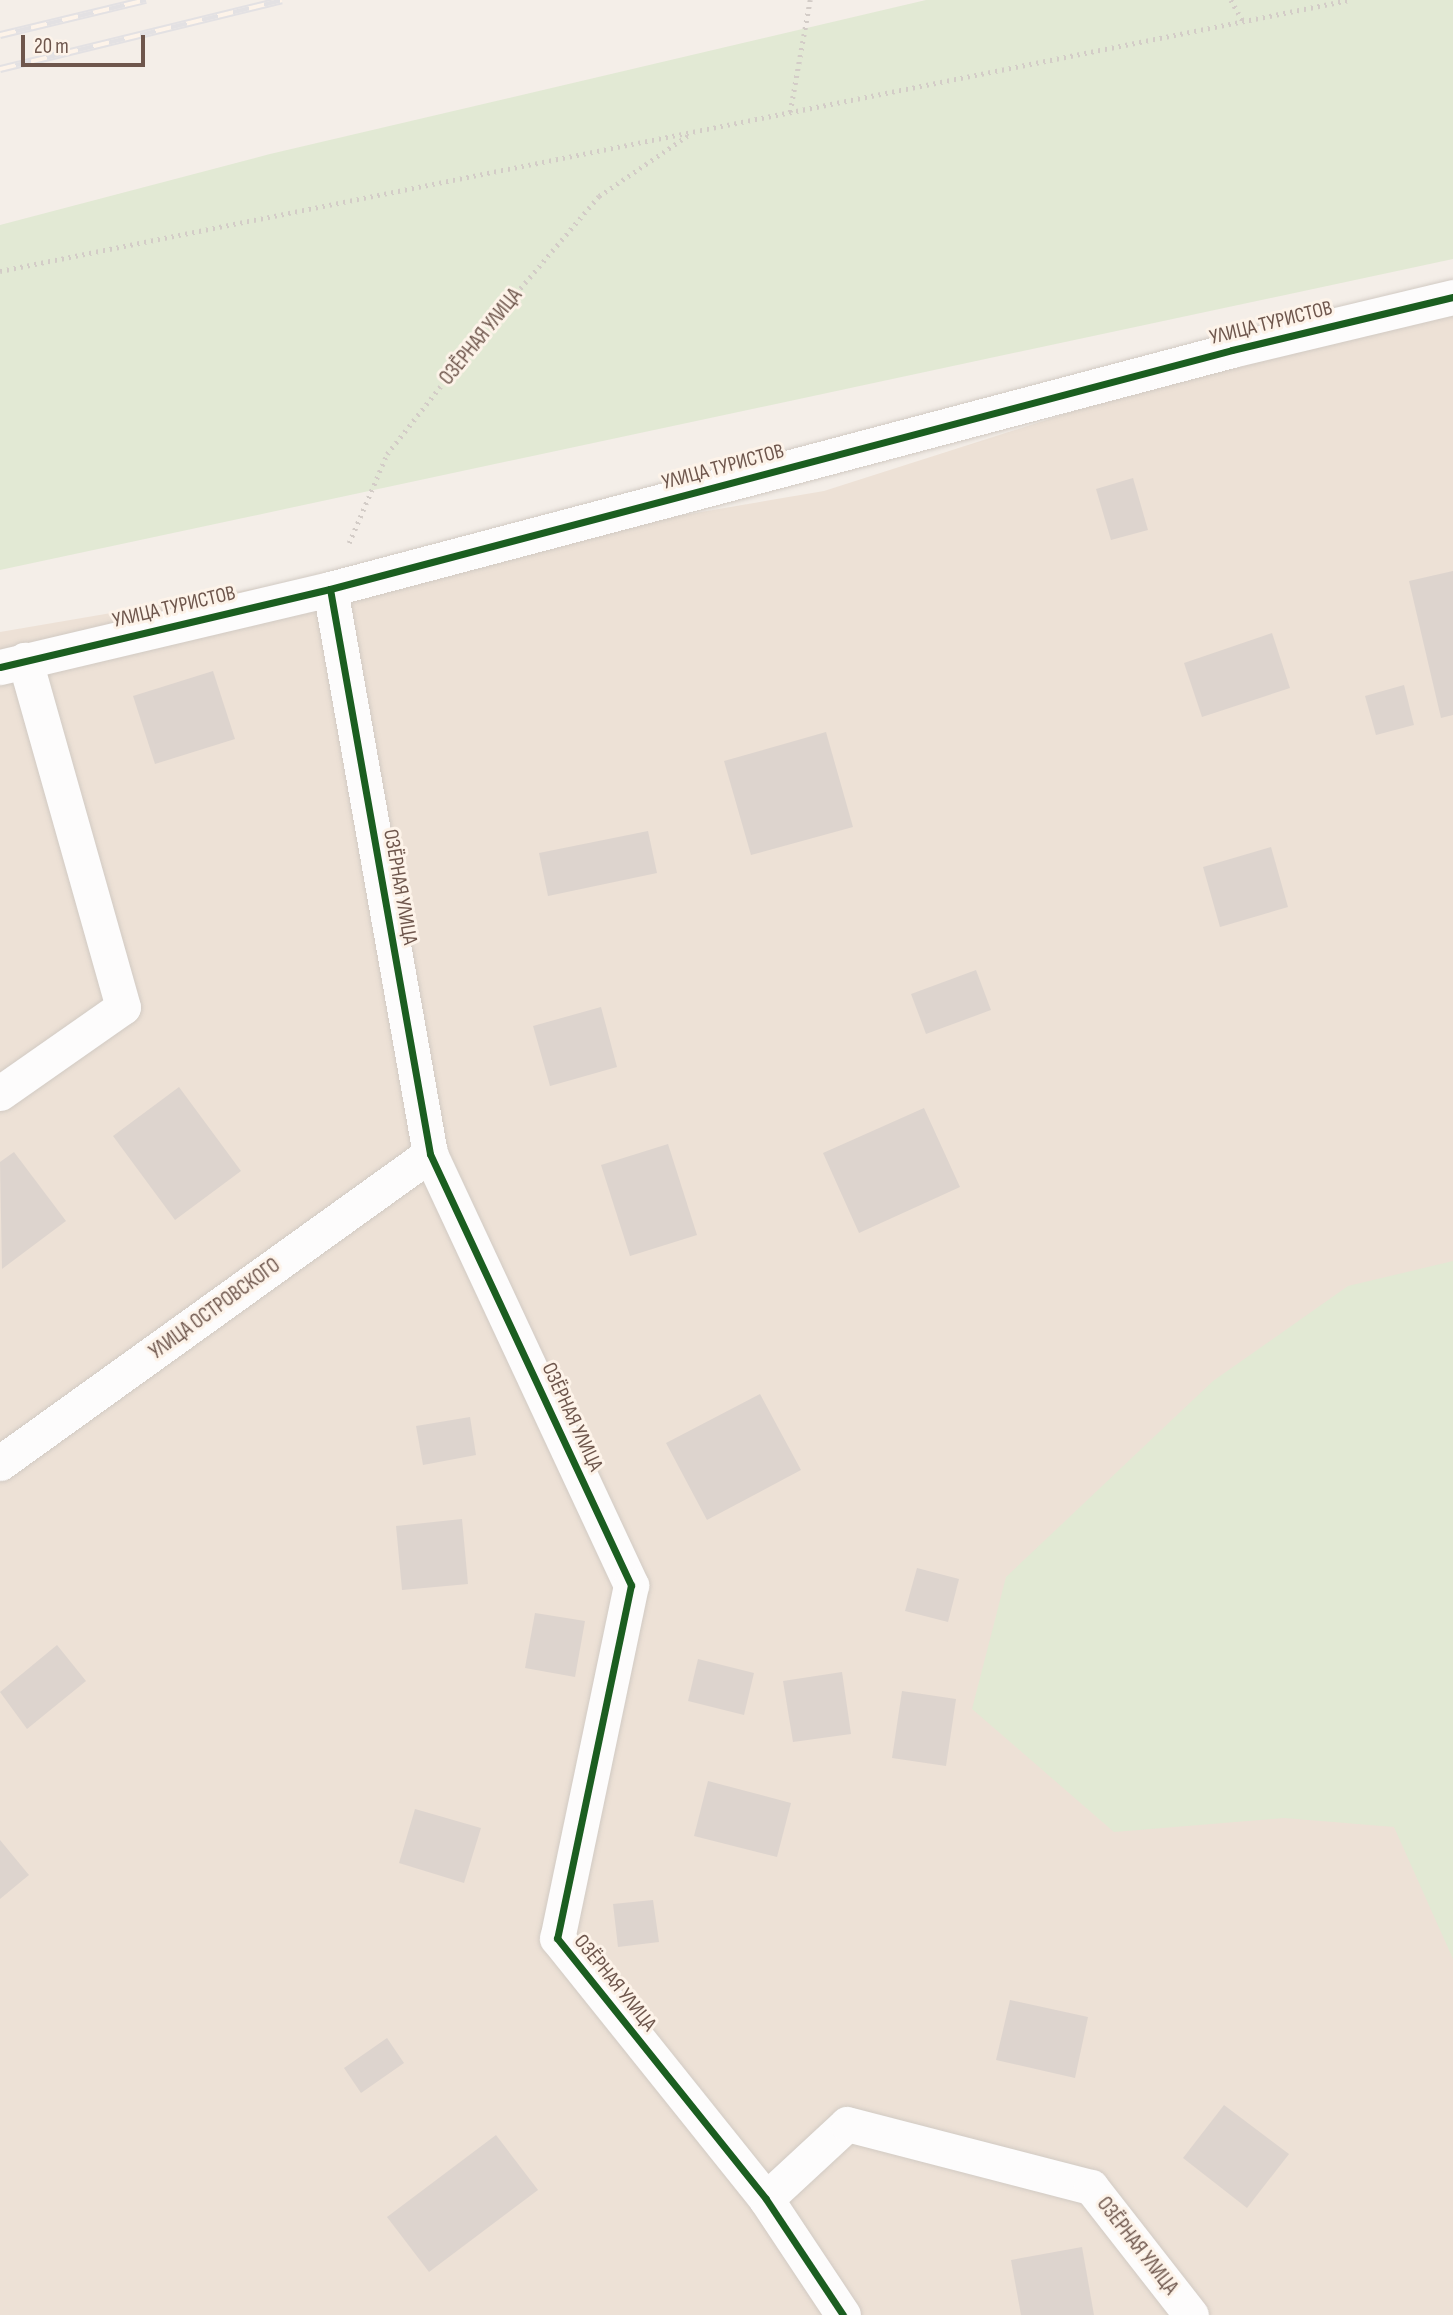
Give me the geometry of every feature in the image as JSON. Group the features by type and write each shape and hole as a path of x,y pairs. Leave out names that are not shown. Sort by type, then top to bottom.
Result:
{"street":[{"name":"УЛИЦА ТУРИСТОВ","path":"12,663 330,589 1218,353 1453,297"},
{"name":"ОЗЁРНАЯ УЛИЦА","path":"330,589 430,1154 631,1586 557,1938 766,2199 847,2124 1091,2187 1191,2315"},
{"path":"0,1093 123,1007 12,663"},
{"name":"УЛИЦА ОСТРОВСКОГО","path":"0,1463 430,1154"},
{"path":"766,2199 843,2315"}],"path":[{"path":"790,112 810,0"},
{"path":"1231,0 1243,21"},
{"path":"0,271 1349,0"}],"shaded area":[{"path":"1453,290 1453,2315 0,2315 0,632 824,491"}],"green space":[{"path":"926,0 1453,0 1453,259 0,570 0,225 270,154"},
{"path":"1453,1261 1453,1959 1394,1827 1284,1818 1114,1832 972,1709 1006,1577 1213,1381 1348,1286"}],"building":[{"path":"1133,478 1148,530 1111,540 1096,489"},
{"path":"1453,571 1453,715 1441,718 1409,581"},
{"path":"1272,633 1290,688 1202,717 1184,663"},
{"path":"213,671 235,739 155,764 133,696"},
{"path":"1404,685 1414,725 1376,735 1365,696"},
{"path":"826,732 853,827 751,855 724,761"},
{"path":"648,831 657,873 548,896 539,853"},
{"path":"1271,847 1288,907 1220,927 1203,867"},
{"path":"976,970 991,1010 926,1034 911,994"},
{"path":"601,1007 617,1067 550,1086 533,1026"},
{"path":"179,1087 241,1171 175,1220 113,1136"},
{"path":"924,1108 960,1187 859,1233 823,1153"},
{"path":"668,1144 697,1235 630,1256 601,1165"},
{"path":"14,1152 66,1221 2,1269 0,1162"},
{"path":"760,1394 801,1470 707,1520 666,1443"},
{"path":"470,1417 476,1455 423,1465 416,1426"},
{"path":"462,1519 468,1584 402,1590 396,1526"},
{"path":"917,1568 959,1579 948,1622 905,1611"},
{"path":"535,1613 585,1621 575,1677 525,1668"},
{"path":"57,1645 86,1681 27,1729 0,1692"},
{"path":"698,1659 754,1673 744,1715 688,1701"},
{"path":"842,1672 851,1734 793,1742 783,1681"},
{"path":"902,1691 956,1699 946,1766 892,1758"},
{"path":"708,1781 791,1803 777,1857 694,1836"},
{"path":"415,1809 481,1828 464,1883 399,1863"},
{"path":"0,1840 29,1875 0,1899"},
{"path":"653,1900 659,1942 618,1947 613,1904"},
{"path":"1010,2000 1088,2017 1075,2078 996,2060"},
{"path":"387,2038 404,2063 361,2093 344,2068"},
{"path":"1224,2105 1289,2154 1247,2208 1183,2158"},
{"path":"496,2135 538,2190 429,2272 387,2217"},
{"path":"1082,2247 1094,2315 1021,2315 1011,2260"}],"railway":[{"path":"0,35 146,0"},
{"path":"0,69 282,0"}],"cycle path":[{"path":"0,667 330,589 1232,350 1453,297"},
{"path":"330,589 430,1154 631,1585 557,1938 766,2199 843,2315"}]}
